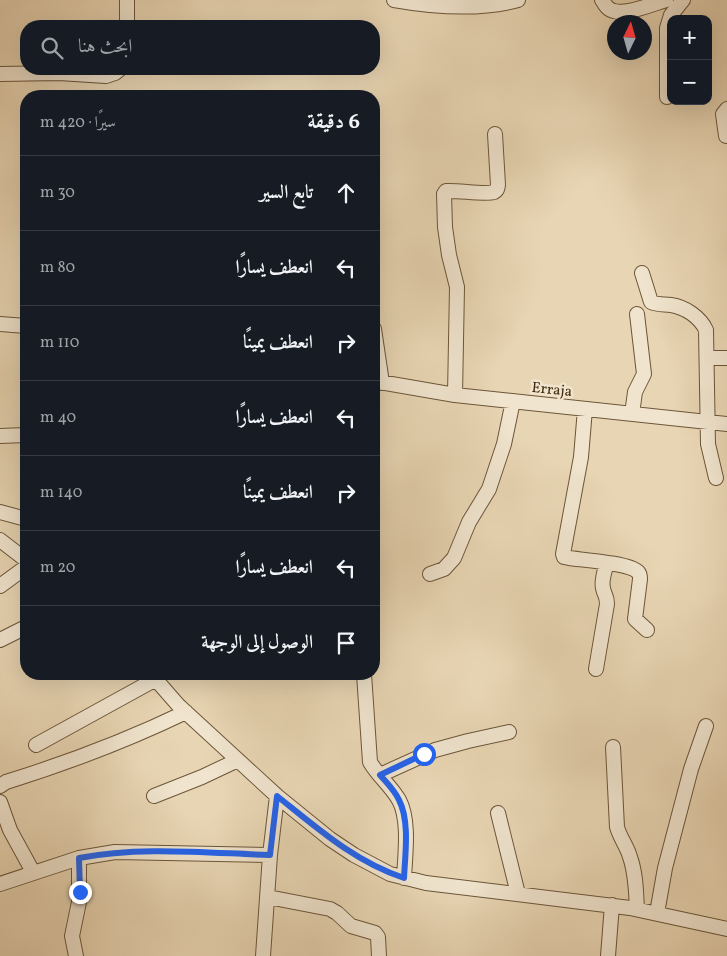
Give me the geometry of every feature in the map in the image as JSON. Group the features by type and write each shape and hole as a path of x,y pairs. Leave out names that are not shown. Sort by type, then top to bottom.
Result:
{"street":[{"path":"127,0 127,20"},
{"path":"394,0 472,6 502,4 518,0"},
{"path":"602,0 608,8 622,12 666,0"},
{"path":"667,60 667,28 671,15 684,0"},
{"path":"0,74 20,74"},
{"path":"90,75 109,75"},
{"path":"726,136 723,114 727,109"},
{"path":"455,395 457,286 451,264 445,226 444,194 446,191 454,190 494,192 497,189 495,134"},
{"path":"642,273 652,302 679,306 703,323 706,330 708,358 708,444 716,478"},
{"path":"632,414 635,392 644,374 637,314"},
{"path":"0,324 20,326"},
{"path":"708,358 727,358"},
{"name":"Erraja","path":"380,382 455,395 727,424"},
{"path":"430,574 444,569 454,558 469,522 489,489 504,444 513,401"},
{"path":"585,409 581,457 563,554 564,557 628,567 637,571 640,574 635,618 646,630"},
{"path":"0,436 20,435"},
{"path":"0,512 20,517"},
{"path":"0,540 20,555"},
{"path":"596,669 607,604 607,596 603,590 603,585 607,563"},
{"path":"0,586 20,571"},
{"path":"0,640 20,630"},
{"path":"36,745 146,680"},
{"path":"157,680 186,712 277,796 330,839 374,866 404,878 426,883 612,905 727,929"},
{"path":"364,680 370,762 400,801 403,814 405,832 404,878"},
{"path":"0,786 6,782 62,764 118,742 186,712"},
{"path":"657,914 665,868 691,769 706,726"},
{"path":"380,775 435,750 509,732"},
{"path":"613,747 617,827 630,856 636,889 637,909"},
{"path":"154,796 238,760"},
{"path":"263,956 270,855 277,796"},
{"path":"0,802 10,830 33,872"},
{"path":"498,812 518,894"},
{"path":"0,884 33,872 97,854 133,852 270,855"},
{"path":"76,956 72,936 79,897 79,858"},
{"path":"268,897 330,909 351,926 376,934 378,937 379,956"},
{"path":"608,956 612,905"}],"route":[{"path":"80,892 79,858 97,854 133,852 270,855 277,796 330,839 354,855 390,874 404,878 405,832 400,801 380,775 424,754"}]}
